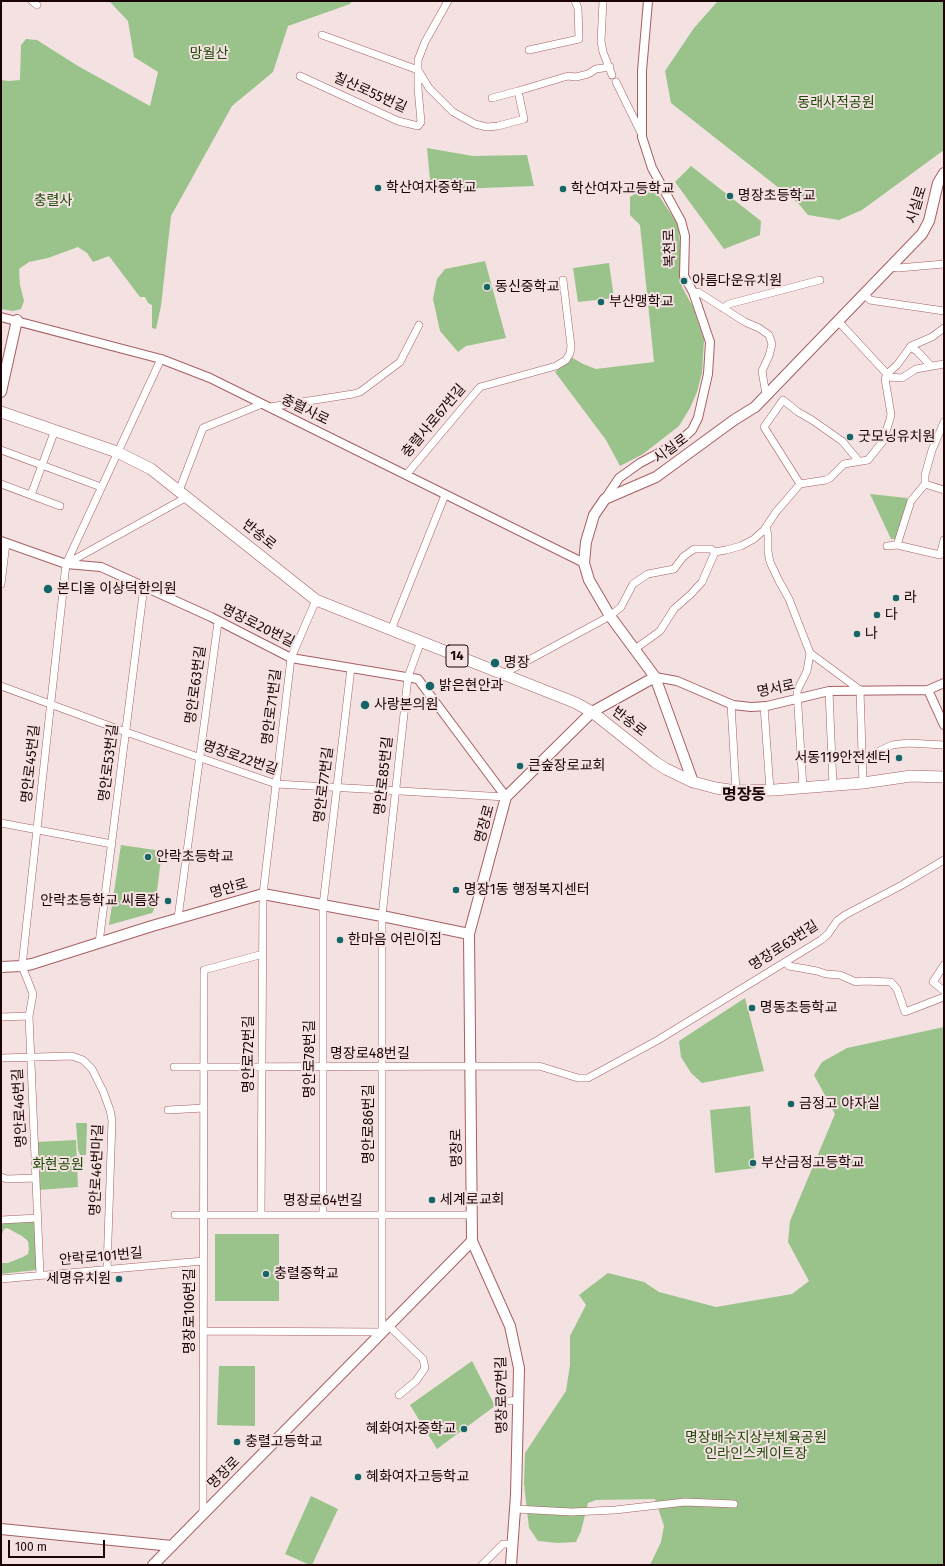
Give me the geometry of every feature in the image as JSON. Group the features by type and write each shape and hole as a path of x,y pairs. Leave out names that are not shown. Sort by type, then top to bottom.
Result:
{"main road":[{"name":"시실로","path":"605,499 656,477 734,420 755,407 925,230 932,212 938,183 941,175 944,173"},
{"path":"1,392 17,320"},
{"name":"반송로","path":"1,412 117,452 151,469 316,600 576,703 592,712 655,762 693,782 716,788 736,790 770,790 833,786 911,776 944,777"},
{"path":"605,499 594,515 586,542 584,564 589,580 610,616 655,677 693,782"},
{"name":"명장로","path":"153,1565 472,1241 469,934 506,798 592,712 655,677"},
{"name":"명안로","path":"1,967 22,966 178,918 263,894 469,934"},
{"name":"명장로67번길","path":"472,1241 510,1326 519,1368 514,1401 515,1509 511,1565"},
{"path":"1,1529 172,1546"}],"street":[{"name":"칠산로55번길","path":"300,76 398,121 418,126 421,122 418,88 418,60 425,42 448,1"},
{"path":"529,50 579,39 578,8 575,1"},
{"path":"603,1 601,41 603,52 612,75"},
{"name":"복천로","path":"605,499 619,478 640,463 683,438 692,430 698,418 708,374 710,342 694,294 684,276 685,236 682,220 652,168 642,137 642,71 648,1"},
{"path":"322,35 418,70 429,88 453,112 475,124 487,127 498,126 524,119 518,91"},
{"path":"492,98 568,76 576,77 588,74 596,69 610,67"},
{"path":"616,82 642,137"},
{"path":"890,267 898,268 944,264"},
{"name":"충렬사로67번길","path":"406,475 480,387 556,366 566,360 570,353 571,346 563,280"},
{"path":"723,308 729,304 820,280"},
{"path":"694,294 698,292 745,322 759,328 768,336 772,344 769,356 762,371 766,395"},
{"path":"864,294 870,300 876,302 944,311"},
{"name":"충렬사로","path":"1,317 161,359 210,378 584,564"},
{"path":"838,321 889,377 902,378 916,369 944,364"},
{"path":"66,564 183,494 203,428 266,406 360,392 400,362 419,325"},
{"path":"503,674 610,616 621,607 633,584 648,574 674,569 683,557 694,549 711,549 715,552 740,546 754,539 766,528 776,512 800,484 819,482 830,478 844,464 858,460 866,460 871,457 883,441 891,414 885,379 887,374 910,347 932,337 944,328"},
{"path":"910,347 917,351 931,366"},
{"name":"명안로45번길","path":"22,966 66,564 161,359"},
{"path":"800,484 764,427 783,400 842,441 858,460"},
{"path":"897,545 911,500 925,484 925,475 932,450 944,422"},
{"path":"31,495 55,430"},
{"path":"1,450 101,487"},
{"path":"1,484 60,506"},
{"path":"925,484 944,490"},
{"path":"391,630 445,494"},
{"path":"766,528 770,562 789,599 810,653 807,671 799,686 798,698 803,788"},
{"path":"887,546 897,545 940,555 944,540"},
{"path":"1,584 4,542"},
{"name":"명장로20번길","path":"4,542 66,564 100,566 291,658 418,679 506,798"},
{"path":"635,650 660,631 674,609 702,582 715,552"},
{"name":"명안로53번길","path":"99,943 144,586"},
{"name":"명안로71번길","path":"263,894 291,658 316,600"},
{"name":"명안로63번길","path":"178,918 218,622"},
{"name":"명안로85번길","path":"382,916 408,677 421,641"},
{"path":"810,653 860,690 863,783"},
{"name":"명안로77번길","path":"323,905 351,668"},
{"name":"명서로","path":"655,677 677,680 731,704 750,707 764,706 829,691 928,690 944,683"},
{"name":"명장로22번길","path":"1,686 126,732 276,784 506,798"},
{"path":"928,690 944,725"},
{"path":"829,691 833,786"},
{"path":"731,704 736,790"},
{"path":"764,706 770,790"},
{"path":"862,759 892,745 908,743 944,745"},
{"path":"1,823 112,844"},
{"name":"명장로63번길","path":"470,1066 540,1066 578,1078 588,1078 658,1040 821,940 828,934 837,921 845,915 902,885 944,860"},
{"name":"명안로72번길","path":"261,1214 263,894"},
{"name":"명안로78번길","path":"323,905 323,1214"},
{"name":"명안로86번길","path":"382,916 382,1214 385,1329"},
{"name":"명장로106번길","path":"203,1514 204,970 263,954"},
{"path":"785,962 789,966 826,974 840,975 856,982 891,982 897,989 905,1012 944,997"},
{"path":"944,965 933,982 944,991"},
{"name":"명안로46번길","path":"22,966 33,994 29,1016 30,1057 40,1276"},
{"path":"1,1017 29,1016"},
{"name":"명안로46번마길","path":"1,1058 72,1056 83,1060 92,1070 108,1102 112,1120 107,1270"},
{"name":"명장로48번길","path":"174,1068 470,1066"},
{"path":"168,1110 204,1108"},
{"path":"1,1177 6,1179 36,1178"},
{"name":"명장로64번길","path":"175,1215 472,1215"},
{"path":"1,1220 38,1218"},
{"name":"안락로101번길","path":"1,1279 204,1261"},
{"path":"203,1332 385,1329 424,1359 425,1368 416,1381 399,1395"},
{"path":"515,1509 572,1512 615,1510 685,1502 734,1504"},
{"path":"482,1565 503,1544 512,1544"}],"green space":[{"name":"망월산","path":"109,1 352,1 350,4 288,26 273,72 232,106 171,216 161,306 156,329 152,328 152,305 148,303 145,297 140,297 109,256 93,262 87,253 78,247 48,258 29,262 19,269 20,285 24,301 21,309 13,311 1,309 1,80 20,80 21,45 26,39 37,40 78,66 150,106 158,72 134,57 128,21"},
{"name":"동래사적공원","path":"718,1 944,1 944,150 862,210 839,220 808,215 798,203 671,103 665,71 694,28"},
{"path":"427,148 473,156 527,155 534,186 431,190"},
{"path":"691,166 761,221 760,235 724,249 675,182"},
{"path":"644,188 655,190 679,226 682,287 693,307 704,340 702,373 697,392 690,408 679,426 643,454 620,466 606,440 555,372 571,357 596,369 654,362 640,225 630,215 630,197"},
{"path":"485,261 506,338 466,346 458,352 440,331 433,299 437,279 445,269"},
{"path":"609,263 614,298 578,302 573,268"},
{"path":"870,494 907,498 908,504 896,539 891,539"},
{"path":"121,845 162,851 155,907 152,913 109,925"},
{"path":"745,998 764,1071 702,1083 691,1073 681,1057 679,1041"},
{"name":"명장배수지상부체육공원 인라인스케이트장","path":"944,1027 944,1565 650,1565 661,1542 664,1526 655,1499 596,1500 588,1503 581,1531 576,1542 558,1543 538,1541 529,1528 524,1484 525,1453 566,1391 570,1365 570,1336 586,1305 579,1295 608,1273 644,1282 659,1292 716,1307 792,1294 809,1281 788,1242 790,1221 835,1114 814,1075 822,1062 847,1048"},
{"path":"750,1106 755,1168 715,1173 710,1110"},
{"path":"76,1123 87,1123 86,1155 80,1155 78,1150"},
{"name":"화현공원","path":"76,1140 78,1187 39,1190 37,1142"},
{"path":"36,1219 38,1263 36,1270 1,1274 1,1263 8,1263 23,1257 28,1254 29,1249 28,1241 7,1228 4,1229 1,1237 1,1221"},
{"path":"215,1234 279,1234 279,1301 215,1301"},
{"path":"472,1361 495,1406 437,1449 410,1405"},
{"path":"219,1366 255,1366 255,1426 217,1425"},
{"path":"311,1496 338,1509 312,1565 310,1565 285,1554"}],"place":[{"name":"학산여자중학교","path":"378,188"},
{"name":"학산여자고등학교","path":"563,189"},
{"name":"명장초등학교","path":"730,196"},
{"name":"아름다운유치원","path":"684,281"},
{"name":"동신중학교","path":"487,287"},
{"name":"부산맹학교","path":"601,302"},
{"name":"굿모닝유치원","path":"850,437"},
{"name":"본디올 이상덕한의원","path":"48,589"},
{"name":"라","path":"896,598"},
{"name":"다","path":"877,615"},
{"name":"나","path":"857,634"},
{"name":"명장","path":"495,663"},
{"name":"밝은현안과","path":"430,686"},
{"name":"사랑본의원","path":"365,705"},
{"name":"서동119안전센터","path":"899,758"},
{"name":"큰숲장로교회","path":"520,766"},
{"name":"안락초등학교","path":"148,857"},
{"name":"명장1동 행정복지센터","path":"456,890"},
{"name":"안락초등학교 씨름장","path":"168,901"},
{"name":"한마음 어린이집","path":"340,940"},
{"name":"명동초등학교","path":"752,1008"},
{"name":"금정고 야자실","path":"791,1104"},
{"name":"부산금정고등학교","path":"753,1163"},
{"name":"세계로교회","path":"432,1200"},
{"name":"충렬중학교","path":"266,1274"},
{"name":"세명유치원","path":"119,1279"},
{"name":"혜화여자중학교","path":"464,1429"},
{"name":"충렬고등학교","path":"237,1442"},
{"name":"혜화여자고등학교","path":"358,1477"}],"district":[{"name":"명장동","path":"744,796"}],"park label":[{"name":"충렬사","path":"53,201"}]}
